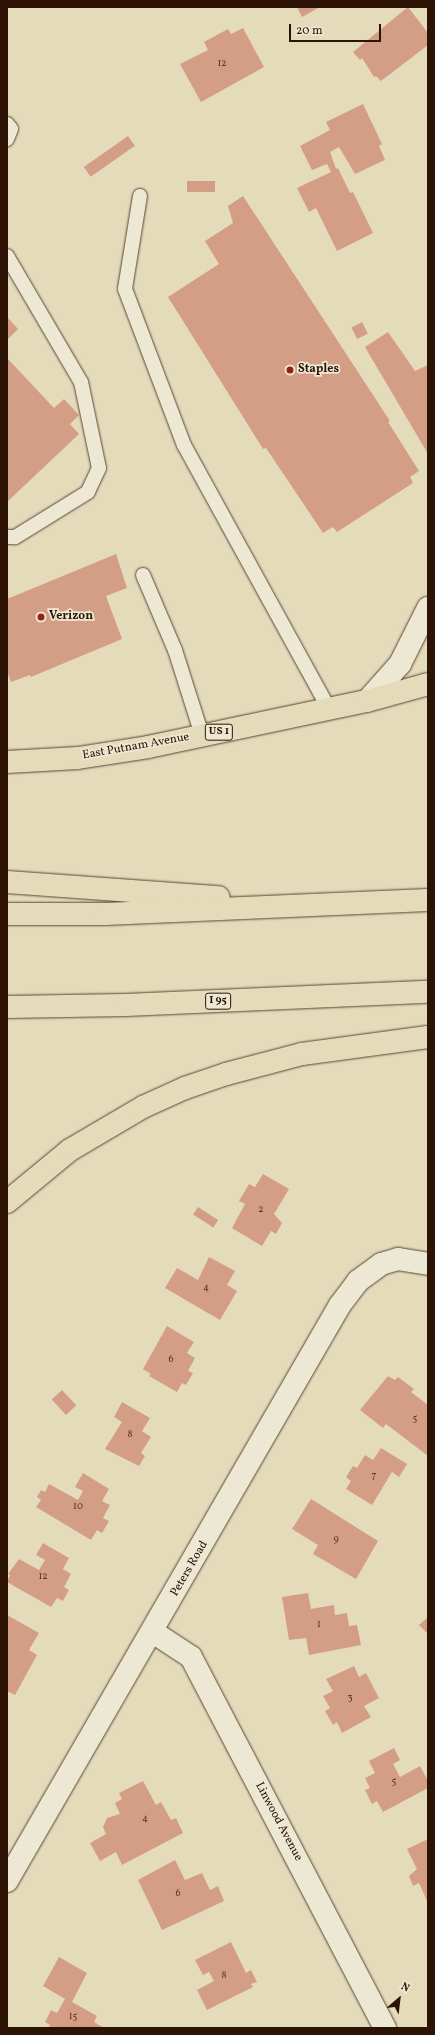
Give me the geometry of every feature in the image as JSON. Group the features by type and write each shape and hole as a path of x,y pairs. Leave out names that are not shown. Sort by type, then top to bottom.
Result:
{"main road":[{"name":"East Putnam Avenue","path":"7,762 78,758 148,748 202,735 367,701 428,684"},
{"path":"7,882 329,905"},
{"path":"7,914 113,913 428,900"},
{"name":"I 95","path":"7,1007 126,1005 428,992"},
{"path":"7,1202 35,1176 75,1146 143,1106 185,1088 226,1074 302,1054 428,1037"}],"street":[{"path":"367,701 400,664 428,608"},
{"name":"Peters Road","path":"7,1881 115,1691 153,1632 340,1305 358,1281 380,1264 398,1259 428,1264"},
{"name":"Linwood Avenue","path":"153,1632 191,1657 385,2028"}],"lane":[{"path":"7,124 11,129 7,139"},
{"path":"140,196 124,289 184,445 329,709"},
{"path":"7,256 81,382 99,468 88,492 15,537 7,537"},
{"path":"143,575 176,650 202,735"}],"building":[{"path":"297,7 320,7 302,17"},
{"path":"408,7 428,33 428,45 381,81 376,76 374,77 362,58 360,60 353,52"},
{"path":"243,28 264,67 201,102 180,64 208,50 204,42 228,29 231,34"},
{"path":"363,104 382,144 379,146 385,160 355,174 339,147 330,152 336,169 338,168 350,193 353,192 373,233 337,251 316,208 309,212 297,188 331,172 327,164 312,170 300,146 330,130 326,122"},
{"path":"128,136 135,146 91,177 84,167"},
{"path":"187,181 215,181 215,192 187,192"},
{"path":"243,196 390,421 388,422 419,471 410,477 413,483 337,532 333,527 323,533 266,448 263,449 168,297 219,264 205,241 233,223 228,206"},
{"path":"7,317 18,329 7,340"},
{"path":"362,322 368,334 357,339 351,327"},
{"path":"388,332 415,371 428,365 428,454 365,347"},
{"path":"7,358 54,408 64,399 79,415 70,424 79,434 7,502"},
{"path":"116,554 127,588 106,596 122,639 31,677 30,675 11,682 7,671 7,599"},
{"path":"263,1174 289,1189 274,1214 282,1223 276,1234 271,1231 262,1246 232,1228 245,1204 239,1201 249,1184 255,1187"},
{"path":"198,1207 218,1220 213,1228 193,1215"},
{"path":"209,1257 235,1271 227,1285 237,1291 220,1320 165,1288 177,1268 198,1280"},
{"path":"167,1326 194,1342 187,1353 195,1358 188,1371 193,1373 186,1385 182,1383 177,1392 149,1376 151,1374 143,1369"},
{"path":"388,1376 395,1380 398,1377 414,1389 411,1392 428,1405 428,1456 386,1424 383,1428 360,1410"},
{"path":"62,1390 76,1405 66,1415 52,1400"},
{"path":"122,1402 150,1418 142,1431 151,1437 141,1453 145,1456 139,1466 105,1449 122,1422 114,1417"},
{"path":"381,1448 407,1464 399,1477 392,1472 372,1505 346,1489 351,1481 346,1477 353,1466 357,1468 365,1455 373,1460"},
{"path":"83,1473 109,1489 102,1501 110,1505 103,1518 109,1521 102,1533 97,1530 91,1540 36,1507 41,1500 37,1497 41,1490 45,1492 49,1484 78,1500 83,1491 75,1487"},
{"path":"311,1499 378,1541 356,1579 313,1554 318,1545 292,1529"},
{"path":"43,1543 69,1558 63,1569 71,1574 64,1587 69,1590 63,1601 57,1598 51,1607 7,1582 10,1575 8,1574 19,1559 39,1570 45,1560 36,1555"},
{"path":"308,1593 311,1609 334,1605 335,1615 347,1613 349,1626 357,1625 361,1645 309,1655 306,1638 289,1640 282,1597"},
{"path":"7,1615 39,1633 29,1650 37,1655 15,1695 7,1691"},
{"path":"428,1617 428,1634 419,1625"},
{"path":"354,1666 359,1677 366,1673 379,1698 364,1706 371,1717 342,1733 337,1722 333,1725 325,1711 330,1708 323,1696 333,1691 326,1679"},
{"path":"394,1748 400,1760 393,1764 400,1777 420,1766 428,1781 428,1788 383,1812 377,1801 372,1804 365,1790 370,1788 365,1778 375,1773 369,1761"},
{"path":"143,1781 156,1805 161,1802 171,1820 176,1818 183,1833 122,1865 116,1852 100,1861 90,1843 106,1834 103,1827 107,1818 120,1814 115,1803 122,1799 119,1793"},
{"path":"428,1839 428,1903 419,1883 413,1886 409,1876 417,1869 407,1849"},
{"path":"175,1860 185,1880 202,1873 210,1890 218,1886 224,1901 162,1930 138,1880"},
{"path":"231,1942 246,1973 251,1970 257,1982 251,1984 253,1987 207,2010 197,1990 214,1981 209,1972 203,1975 195,1960"},
{"path":"59,1957 87,1973 72,2002 97,2016 94,2022 104,2028 48,2028 50,2025 45,2022 51,2010 57,2013 65,1999 43,1986"}],"place":[{"name":"Staples","path":"290,370"},
{"name":"Verizon","path":"41,617"}]}
